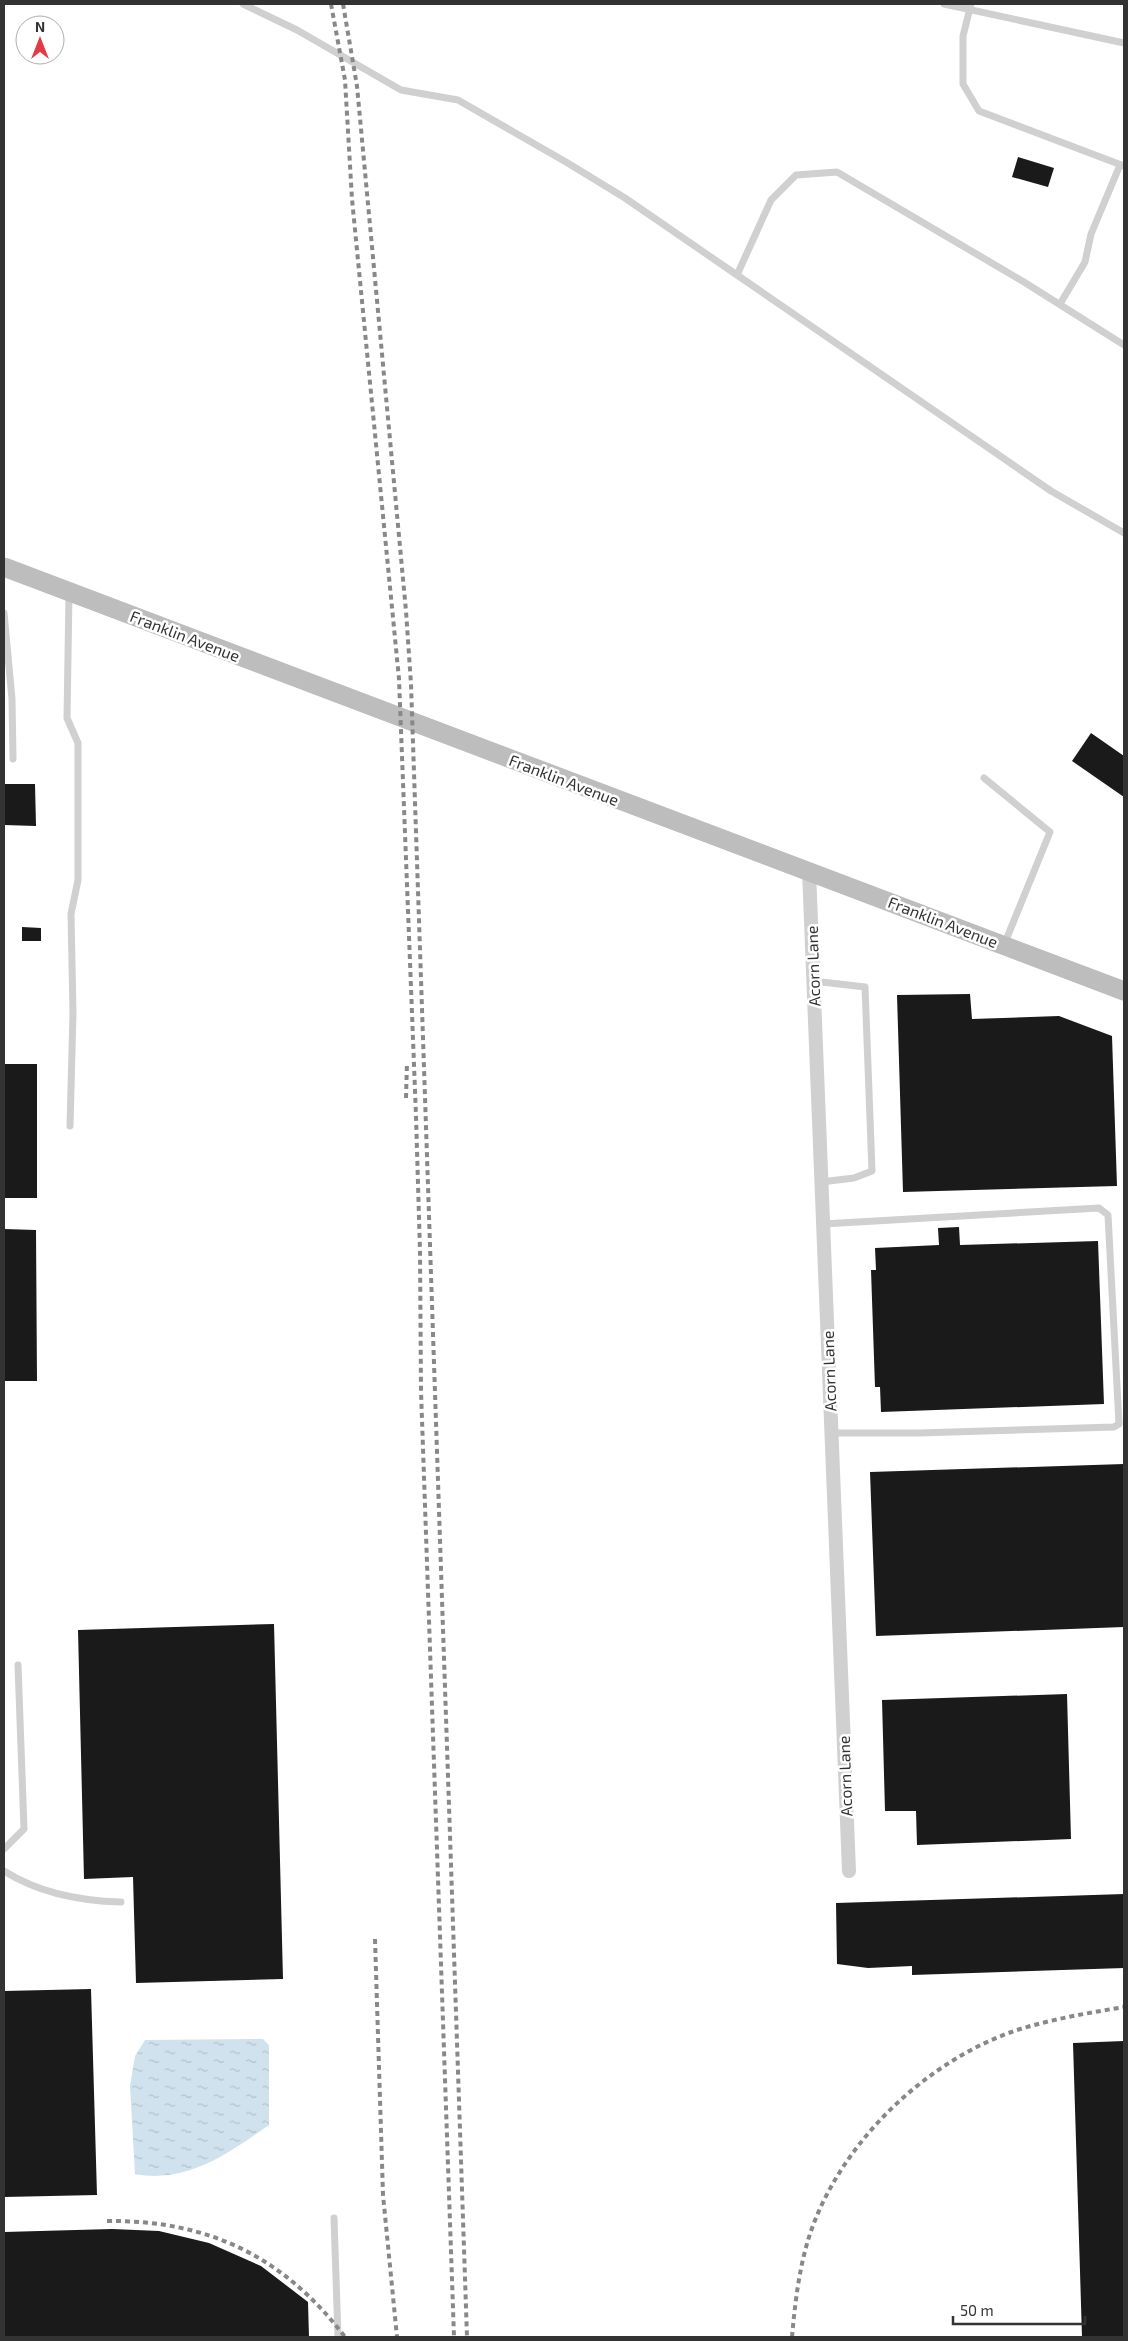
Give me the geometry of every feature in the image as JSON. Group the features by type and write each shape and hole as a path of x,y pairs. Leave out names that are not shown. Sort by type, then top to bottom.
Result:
{"main road":[{"name":"Franklin Avenue","path":"4,567 1124,991"}],"street":[{"name":"Acorn Lane","path":"809,871 849,1871"}],"lane":[{"path":"243,4 297,30 401,90 458,100 566,162 625,198 1052,491 1124,533"},
{"path":"944,4 971,6 1124,43"},
{"path":"971,6 964,36 963,84 979,111 1122,165 1091,234 1085,262 1060,304"},
{"path":"737,275 771,200 796,175 837,172 1060,304 1124,345"},
{"path":"69,592 67,718 78,743 78,880 72,914 73,1013 70,1126"},
{"path":"4,613 12,699 12,759"},
{"path":"984,778 1050,832 1004,945"},
{"path":"813,981 865,987 872,1171 854,1178 822,1182"},
{"path":"823,1224 1099,1208 1108,1215 1116,1334 1119,1424 1114,1427 919,1433 831,1433"},
{"path":"4,1849 24,1829 18,1665"},
{"path":"4,1871 24,1884 54,1894 98,1901 121,1902"},
{"path":"334,2218 338,2337"}],"water":[{"path":"263,2039 269,2045 269,2125 223,2155 190,2170 154,2176 135,2174 130,2086 135,2056 145,2040"}],"building":[{"path":"1018,157 1054,168 1048,187 1012,177"},
{"path":"1091,733 1124,756 1124,797 1072,761"},
{"path":"4,784 35,784 36,826 4,825"},
{"path":"22,927 41,928 41,941 22,941"},
{"path":"970,994 972,1019 1059,1016 1112,1036 1117,1186 903,1192 897,995"},
{"path":"4,1064 37,1064 37,1198 4,1198"},
{"path":"959,1227 960,1245 1098,1241 1104,1404 881,1412 880,1387 875,1387 871,1270 876,1270 875,1248 939,1245 938,1228"},
{"path":"4,1229 36,1230 37,1381 4,1381"},
{"path":"1124,1464 1124,1627 876,1636 870,1472"},
{"path":"274,1624 283,1979 136,1983 133,1877 84,1879 78,1630"},
{"path":"1067,1694 1071,1839 917,1845 916,1811 885,1811 882,1700"},
{"path":"1124,1894 1124,1968 912,1975 912,1966 868,1968 837,1964 836,1903"},
{"path":"91,1989 97,2195 4,2197 4,1991"},
{"path":"1124,2041 1124,2337 1082,2337 1073,2043"},
{"path":"112,2229 159,2231 209,2243 261,2266 308,2302 309,2337 4,2337 4,2232"}],"railway":[{"path":"331,4 345,80 352,199 399,679 416,1116 420,1251 421,1391 454,2337"},
{"path":"343,4 357,86 406,611 411,684 467,2337"},
{"path":"406,1098 407,1062"},
{"path":"375,1939 383,2195 397,2337"},
{"path":"792,2337 803,2261 809,2237 823,2203 841,2170 864,2139 890,2110 950,2062 983,2044 1017,2030 1043,2023 1124,2007"},
{"path":"107,2221 144,2222 178,2227 210,2236 241,2248 269,2264 296,2285 321,2309 345,2337"}]}
